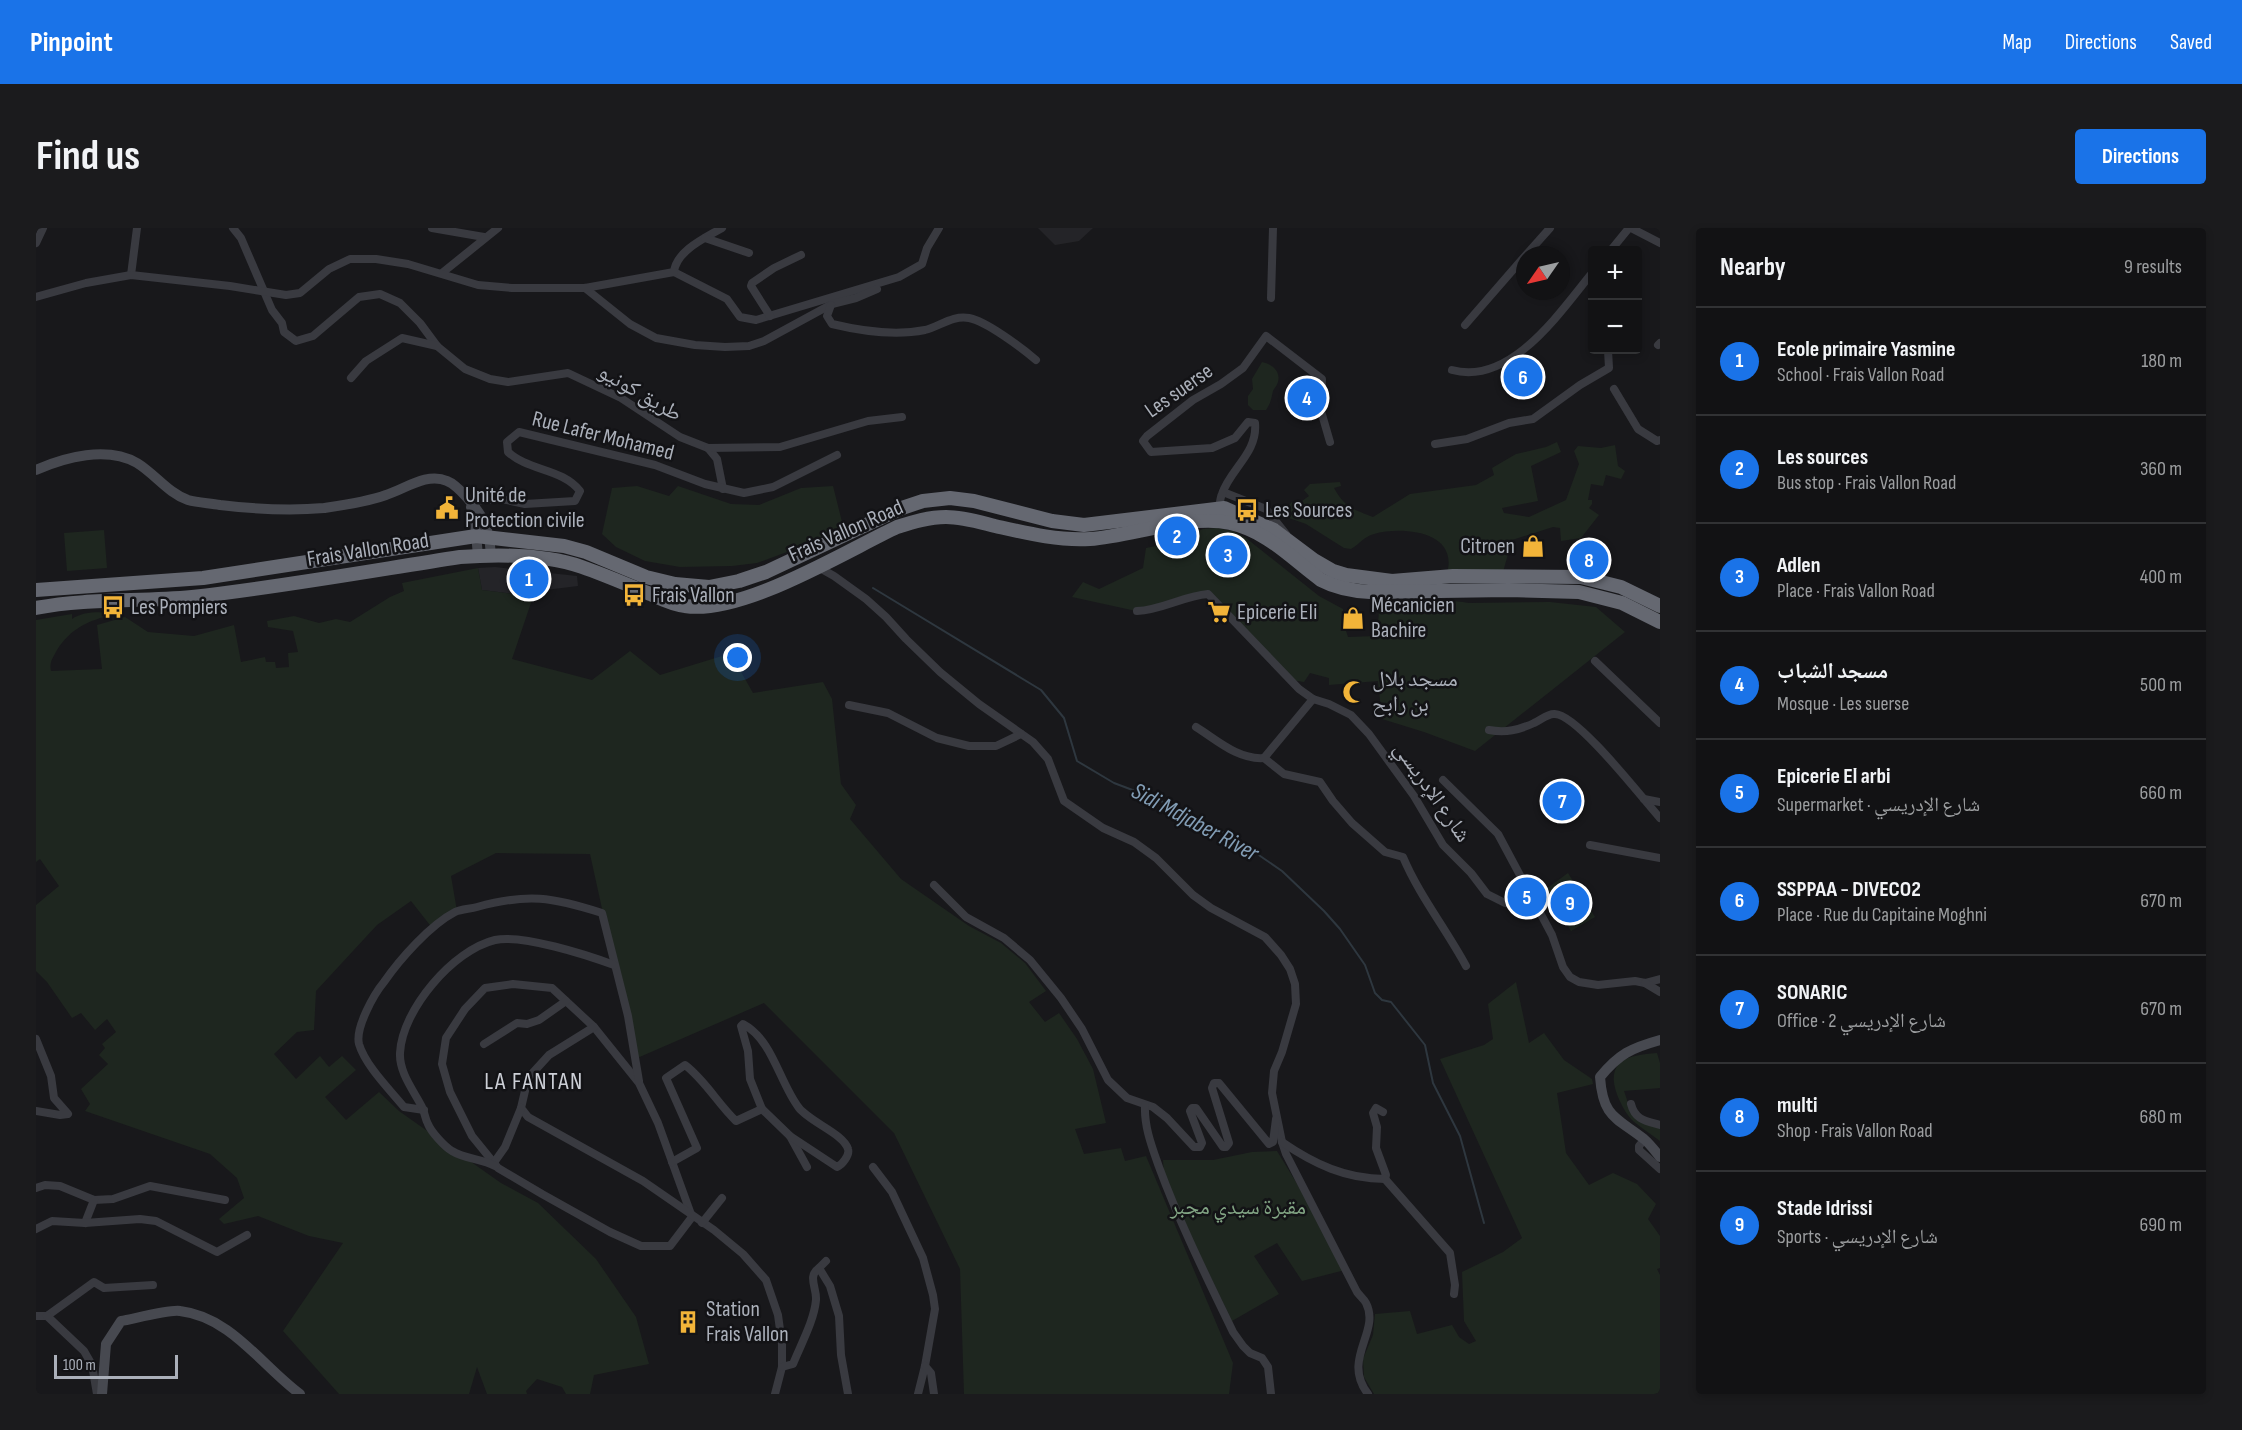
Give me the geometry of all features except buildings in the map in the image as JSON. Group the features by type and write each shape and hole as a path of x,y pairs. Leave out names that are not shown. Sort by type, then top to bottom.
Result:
{"highway":[{"name":"Frais Vallon Road","path":"36,590 203,578 462,537 483,536 564,546 586,552 646,577 675,584 709,587 738,581 778,568 895,511 923,501 950,498 974,501 1052,521 1084,525 1220,508 1233,510 1274,530 1333,571 1346,574 1392,581 1454,576 1581,577 1621,587 1660,606"},
{"name":"Frais Vallon Road","path":"36,608 228,592 460,557 485,556 552,560 581,567 685,607 714,605 739,600 817,566 897,527 939,517 975,521 1048,538 1080,539 1099,538 1201,521 1221,521 1256,531 1275,543 1321,580 1329,585 1349,590 1370,592 1509,590 1579,592 1622,603 1660,622"},
{"path":"460,557 467,551 468,546 462,537"}],"street":[{"path":"36,243 43,228"},
{"path":"131,275 137,228"},
{"path":"233,228 241,238 263,290"},
{"path":"432,228 484,237"},
{"path":"442,273 498,228"},
{"path":"674,272 677,260 722,228"},
{"path":"585,288 615,313 656,338 704,346 749,346 764,341 832,304 856,298 889,284 922,264 927,248 939,228"},
{"path":"1272,298 1273,228"},
{"path":"1535,246 1550,228"},
{"path":"1614,246 1630,228 1660,243"},
{"path":"705,238 749,253"},
{"path":"770,316 752,288 752,283 774,268 801,255"},
{"path":"36,297 86,283 131,275 263,290 286,295 300,293 329,269 350,260 376,259 442,273 477,285 512,288 585,288 674,272 727,299 740,317 756,321 899,277"},
{"path":"1465,325 1516,267"},
{"path":"1452,370 1467,374 1490,369 1515,357 1538,337 1588,279"},
{"name":"طريق كونيو","path":"263,290 272,310 282,322 284,332 296,341 313,336 358,297 380,294 400,303 420,323 437,346 465,369 490,380 508,382 568,373 621,398 680,437 708,448"},
{"path":"832,304 827,316 832,324 866,331 924,330 959,317 972,318 1018,345 1036,360"},
{"name":"Les suerse","path":"1220,508 1222,492 1247,455 1256,429 1255,423 1248,423 1235,438 1212,448 1151,452 1143,441 1147,435 1193,400 1236,374 1266,336 1322,379 1322,411 1330,442"},
{"path":"351,378 366,361 396,340 407,338 437,346"},
{"path":"1435,444 1467,439 1509,423 1533,419 1580,385 1609,368 1608,354"},
{"path":"1614,389 1638,429 1657,441 1660,440"},
{"path":"708,448 780,447 868,421 902,417"},
{"name":"Rue Lafer Mohamed","path":"469,501 502,499 525,504 575,501 580,491 573,483 517,460 508,452 507,442 519,432 655,465 723,489"},
{"path":"708,448 717,459 723,489 744,493 773,487 837,455"},
{"path":"36,470 53,462 84,456 116,456 136,462 176,494 189,500 238,507 343,506 386,495 434,478 453,484 483,519 485,556"},
{"path":"1222,492 1266,508 1297,547"},
{"path":"817,566 866,599 940,672 1033,742 1048,759 1064,801 1103,828 1134,842 1156,858 1193,895 1211,908 1265,937 1281,955 1290,969 1295,984 1296,1004 1274,1071 1272,1093 1276,1115 1286,1154 1357,1292 1367,1305 1367,1328 1357,1370 1359,1380 1368,1394"},
{"name":"شارع الإدريسي","path":"1137,611 1155,609 1194,596 1208,594 1299,689 1313,699 1351,715 1369,734 1413,796 1443,845 1472,873 1487,894 1504,903 1540,912"},
{"path":"1595,661 1660,723"},
{"path":"1264,758 1313,699"},
{"path":"849,705 888,713 937,738 969,746 996,746 1022,734"},
{"path":"1489,730 1516,731 1550,714 1558,713 1577,725 1605,753 1660,818"},
{"path":"1196,727 1251,759 1264,758 1284,774 1320,782 1352,823 1385,852 1403,857 1411,875 1466,966"},
{"name":"شارع الإدريسي","path":"1443,780 1498,834 1552,935 1563,967 1570,977 1579,982 1598,985 1635,981 1645,983 1660,979"},
{"path":"1643,799 1660,802"},
{"path":"1590,845 1660,858"},
{"path":"934,885 966,917 1004,938 1030,960 1061,998 1082,1029 1108,1080 1127,1098 1153,1107 1198,1148 1202,1143 1192,1121 1190,1111 1192,1108 1196,1108 1204,1117 1223,1147 1229,1143 1212,1088 1214,1083 1219,1083 1269,1144 1273,1142 1276,1115"},
{"path":"424,1110 405,1107 371,1066 359,1043 365,1013 372,996 394,968 433,929 456,911 469,910 506,899 544,898 602,913 628,1016 639,1083"},
{"path":"614,965 589,955 520,941 495,940 473,949 447,968 417,1004 406,1029 400,1054 407,1082 424,1110 428,1126 452,1151 495,1165 609,1232 641,1246 670,1246 692,1217"},
{"path":"1645,983 1660,992"},
{"path":"495,1165 472,1136 450,1092 442,1064 446,1038 465,1009 486,988 530,984 552,988 594,1027 639,1083 658,1124 692,1217"},
{"path":"484,1044 517,1023 527,1024 538,1020 566,1001"},
{"path":"743,1024 763,1042 799,1108 814,1122 840,1138 849,1152 841,1165 837,1167 790,1136 762,1109 750,1079 748,1052 741,1026 743,1024"},
{"path":"495,1165 521,1108 528,1078 549,1055 594,1027"},
{"path":"36,1039 51,1076 54,1098 68,1114 36,1111"},
{"path":"1660,1040 1636,1047 1621,1055 1600,1077 1606,1107 1622,1125 1644,1140 1660,1157"},
{"path":"672,1162 697,1148 666,1078 684,1065 694,1071 736,1121 762,1109"},
{"path":"1631,1104 1633,1113 1639,1119 1660,1125"},
{"path":"1145,1105 1144,1119 1148,1134 1168,1191 1233,1332 1243,1346 1250,1353 1262,1358 1268,1367 1271,1394"},
{"path":"521,1108 528,1117 643,1180 743,1254 766,1280 778,1315 782,1367 775,1394"},
{"path":"1383,1112 1376,1108 1372,1113 1377,1127 1376,1148 1385,1179 1450,1253 1454,1293"},
{"path":"790,1136 807,1167"},
{"path":"1644,1140 1639,1150 1660,1169"},
{"path":"1282,1142 1313,1162 1352,1177 1385,1179"},
{"path":"873,1167 892,1192 923,1258 933,1295 935,1309 918,1394"},
{"path":"36,1188 45,1185 60,1186 94,1200 113,1199 150,1186 225,1200"},
{"path":"702,1223 722,1198"},
{"path":"85,1223 94,1200"},
{"path":"36,1229 52,1221 85,1223 140,1219 156,1221 217,1252 247,1235"},
{"path":"778,1384 793,1364 816,1302 812,1278 815,1270 826,1261"},
{"path":"819,1268 830,1286 839,1316 841,1355 848,1394"},
{"path":"36,1316 47,1316 93,1282 104,1288 153,1285"},
{"path":"102,1394 106,1344 121,1321 178,1310 201,1317 240,1339 300,1394"},
{"path":"47,1316 84,1351 92,1365 97,1394"},
{"path":"782,1367 793,1364"},
{"path":"925,1366 931,1373 934,1394"}],"shaded area":[{"path":"1038,228 1093,228 1079,241 1055,245"},
{"path":"495,567 577,576 578,586 513,594 482,590 478,568"}],"green space":[{"path":"1262,362 1274,368 1279,378 1266,410 1253,410 1248,405 1248,396 1253,389 1252,379"},
{"path":"1557,442 1561,452 1531,466 1538,501 1502,508 1504,513 1529,517 1566,500 1579,464 1574,451 1578,446 1601,448 1615,445 1618,466 1625,471 1621,479 1606,475 1603,486 1591,484 1588,500 1592,500 1592,504 1589,508 1599,515 1581,538 1561,541 1560,528 1553,527 1512,540 1503,572 1447,573 1448,559 1445,548 1437,540 1426,535 1413,532 1386,532 1370,535 1351,549 1344,548 1306,524 1289,518 1292,514 1288,506 1292,502 1295,506 1309,496 1304,490 1310,484 1340,482 1341,486 1334,488 1342,500 1355,510 1373,517 1410,494 1476,485 1494,475 1492,468 1516,454"},
{"path":"637,486 669,496 678,486 731,504 759,505 801,488 833,486 843,526 795,549 757,563 680,567 645,561 616,547 602,534 612,488"},
{"path":"1216,528 1233,531 1246,538 1319,596 1343,609 1344,625 1348,637 1377,636 1379,612 1412,603 1435,601 1550,602 1596,607 1625,632 1475,751 1382,719 1378,681 1329,685 1329,678 1310,673 1304,682 1291,680 1210,595 1136,611 1072,597 1083,582 1099,589 1143,568 1146,548 1170,543 1203,529"},
{"path":"104,530 107,568 67,571 64,533"},
{"path":"478,568 482,590 513,594 535,591 512,659 592,680 630,651 660,675 722,656 740,670 753,693 823,682 832,699 841,784 856,805 850,819 901,879 969,926 1001,943 1025,963 1046,991 1029,1002 1045,1022 1059,1013 1077,1039 1093,1069 1106,1123 1075,1129 1084,1154 1121,1148 1125,1161 1146,1156 1233,1363 1229,1394 964,1394 960,1269 894,1133 764,1003 635,1059 590,854 496,853 451,876 457,911 433,929 411,901 377,925 316,991 314,1030 297,1032 274,1054 296,1079 320,1056 329,1067 342,1056 356,1070 325,1097 346,1120 379,1092 399,1111 501,1183 538,1203 596,1259 636,1317 649,1364 594,1375 590,1394 566,1394 562,1387 537,1379 526,1391 527,1394 487,1394 477,1367 469,1394 339,1394 283,1331 343,1243 309,1236 258,1216 224,1224 219,1219 244,1198 237,1178 210,1154 85,1111 90,1104 81,1089 108,1064 99,1055 105,1048 102,1044 116,1032 107,1019 95,1030 81,1013 72,1018 47,982 36,971 36,905 59,886 40,859 36,862 36,620 72,614 72,619 87,613 112,613 112,615 81,626 68,636 53,658 51,671 102,669 97,625 125,617 148,632 194,636 234,625 241,662 265,657 266,662 275,662 276,668 289,667 288,653 298,652 293,631 268,627 267,621 294,616 319,623 336,619 350,622 404,591 402,583"},
{"path":"1568,873 1595,917 1571,931 1546,889"},
{"path":"1516,982 1529,1043 1544,1033 1564,1060 1592,1079 1593,1084 1557,1093 1566,1153 1589,1185 1613,1173 1637,1184 1656,1204 1648,1219 1660,1236 1660,1268 1657,1269 1660,1275 1660,1394 1374,1394 1364,1377 1363,1359 1373,1335 1375,1314 1410,1311 1417,1334 1452,1325 1459,1337 1469,1344 1476,1341 1464,1321 1462,1272 1503,1252 1522,1238 1440,1059 1484,1045 1493,1039 1488,1004"},
{"path":"1657,1053 1660,1063 1660,1088 1624,1091 1632,1115 1660,1128 1660,1141 1626,1113 1614,1085 1616,1068 1621,1062 1636,1056"},
{"name":"مقبرة سيدي مجبر","path":"1277,1151 1318,1218 1345,1270 1302,1281 1277,1243 1254,1256 1279,1294 1232,1321 1176,1206 1164,1175 1163,1160 1213,1160 1252,1152"}],"waterway":[{"name":"Sidi Mdjaber River","path":"873,588 1041,690 1064,718 1077,761 1114,783 1159,800 1234,838 1282,871 1324,911 1340,929 1365,965 1375,993 1382,1000 1391,1002 1425,1045 1433,1083 1460,1136 1484,1223"}],"place":[{"name":"SSPPAA - DIVECO2","path":"1523,377"},
{"name":"مسجد الشباب","path":"1307,398"},
{"name":"Unité de Protection civile","path":"447,508"},
{"name":"Les Sources","path":"1247,510"},
{"name":"Les sources","path":"1177,536"},
{"name":"Citroen","path":"1533,546"},
{"name":"Adlen","path":"1228,555"},
{"name":"multi","path":"1589,560"},
{"name":"Ecole primaire Yasmine","path":"529,579"},
{"name":"Frais Vallon","path":"634,595"},
{"name":"Les Pompiers","path":"113,607"},
{"name":"Epicerie Eli","path":"1219,612"},
{"name":"Mécanicien Bachire","path":"1353,618"},
{"name":"مسجد بلال بن رابح","path":"1354,692"},
{"name":"SONARIC","path":"1562,801"},
{"name":"Epicerie El arbi","path":"1527,897"},
{"name":"Stade Idrissi","path":"1570,903"},
{"name":"Station Frais Vallon","path":"688,1322"}],"district":[{"name":"LA FANTAN","path":"534,1081"}]}
